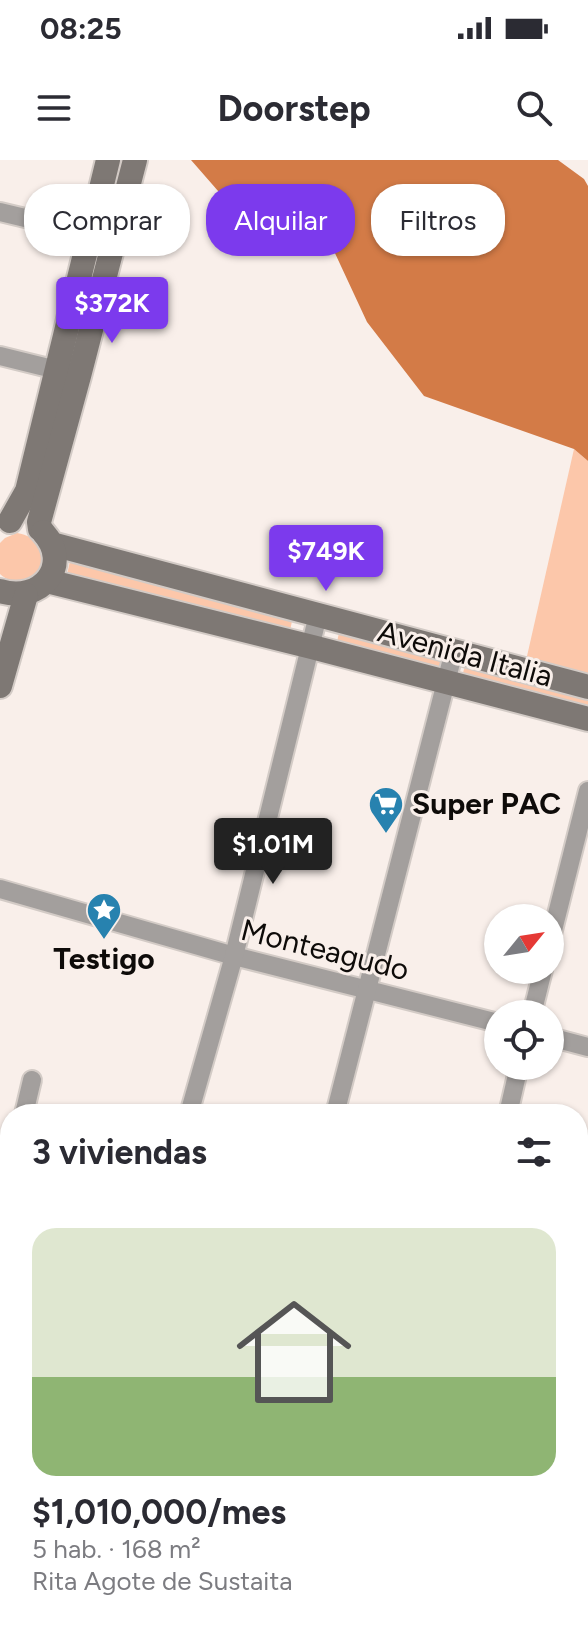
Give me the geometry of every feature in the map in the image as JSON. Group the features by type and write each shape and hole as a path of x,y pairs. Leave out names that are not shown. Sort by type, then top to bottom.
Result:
{"main road":[{"path":"102,184 108,160"},
{"path":"128,184 135,160"},
{"path":"0,591 26,595 37,590 47,581 54,561 39,522 68,373 86,256"},
{"path":"5,523 27,491 107,256"},
{"name":"Avenida Italia","path":"5,523 29,522 46,537 318,615 588,687"},
{"name":"Avenida Italia","path":"47,581 588,719"},
{"path":"0,686 26,595"}],"street":[{"path":"0,212 24,218"},
{"path":"0,356 68,373"},
{"path":"192,1104 234,956 318,615"},
{"path":"338,1104 454,651"},
{"path":"560,904 588,791"},
{"name":"Monteagudo","path":"0,889 234,956 484,1019"},
{"path":"564,1041 588,1047"},
{"path":"26,1104 32,1080"},
{"path":"510,1104 516,1080"}],"shaded area":[{"path":"191,160 558,160 584,179 588,186 588,461 574,449 424,396 367,322 336,256 355,256 355,184 212,184"},
{"path":"574,449 588,461 588,681 525,665"},
{"path":"17,533 33,539 41,548 44,558 42,569 25,582 13,582 0,574 0,543"},
{"path":"70,561 292,621 290,631 66,579"},
{"path":"339,633 444,659 440,671 336,646"},
{"path":"465,666 588,698 588,711 462,676"}],"place":[{"name":"Super PAC","path":"386,835"},
{"name":"Testigo","path":"104,941"}]}
